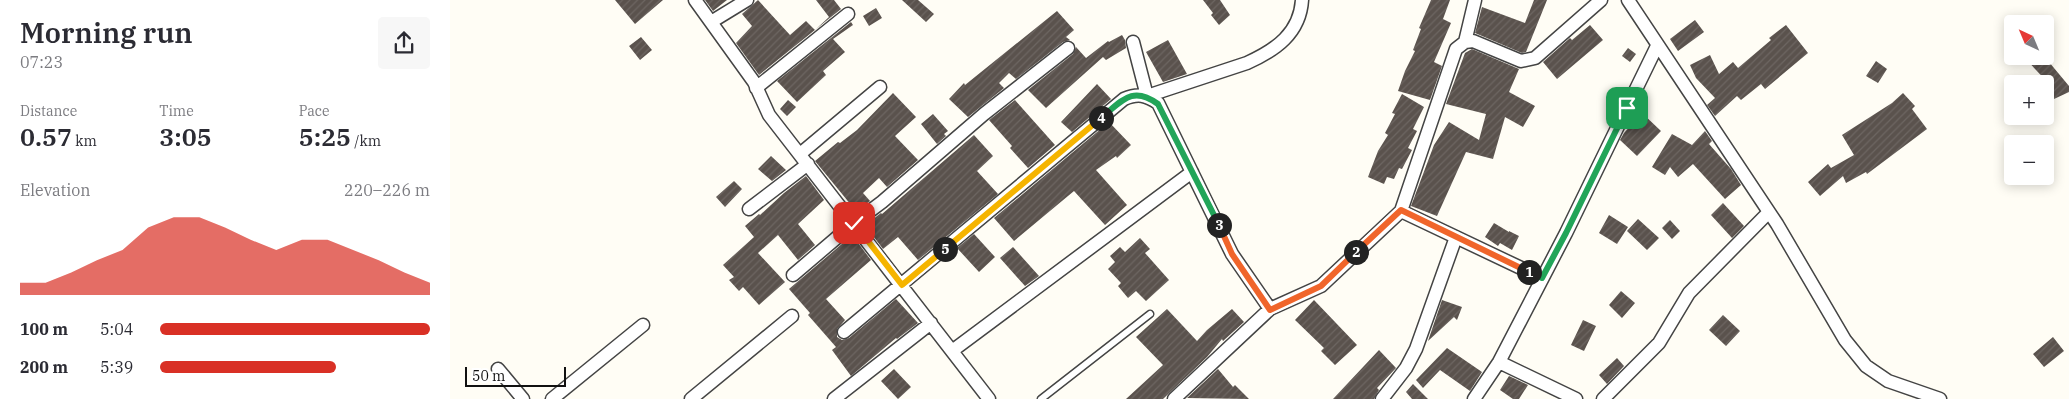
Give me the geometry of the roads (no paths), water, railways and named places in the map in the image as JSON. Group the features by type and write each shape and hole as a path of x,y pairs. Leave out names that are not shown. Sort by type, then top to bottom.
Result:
{"street":[{"path":"695,0 756,88 769,115 902,285 988,399"},
{"path":"711,22 747,0"},
{"path":"1147,96 1263,56 1289,36 1301,12 1302,0"},
{"path":"1174,399 1270,310 1321,286 1401,210 1456,49 1464,42 1475,0"},
{"path":"1464,42 1473,41 1521,61 1535,58 1601,0"},
{"path":"1628,0 1769,212 1845,340 1866,366 1888,381 1914,395 1940,399"},
{"path":"756,88 848,14"},
{"path":"1133,42 1147,96"},
{"path":"1474,399 1498,362 1566,233 1657,46"},
{"path":"793,275 854,223 882,202 984,114 1068,48"},
{"path":"749,209 880,87"},
{"path":"844,332 1124,99 1135,94 1147,96 1158,104 1232,254 1270,310"},
{"path":"952,351 1192,172"},
{"path":"1401,210 1542,278"},
{"path":"1603,399 1660,343 1676,313 1694,287 1769,212"},
{"path":"1382,399 1406,368 1416,349 1456,237"},
{"path":"691,399 792,316"},
{"path":"834,399 930,323"},
{"path":"552,399 642,325"},
{"path":"1498,362 1576,399"},
{"path":"498,369 523,399"}],"lane":[{"path":"1041,399 1150,314"}]}
